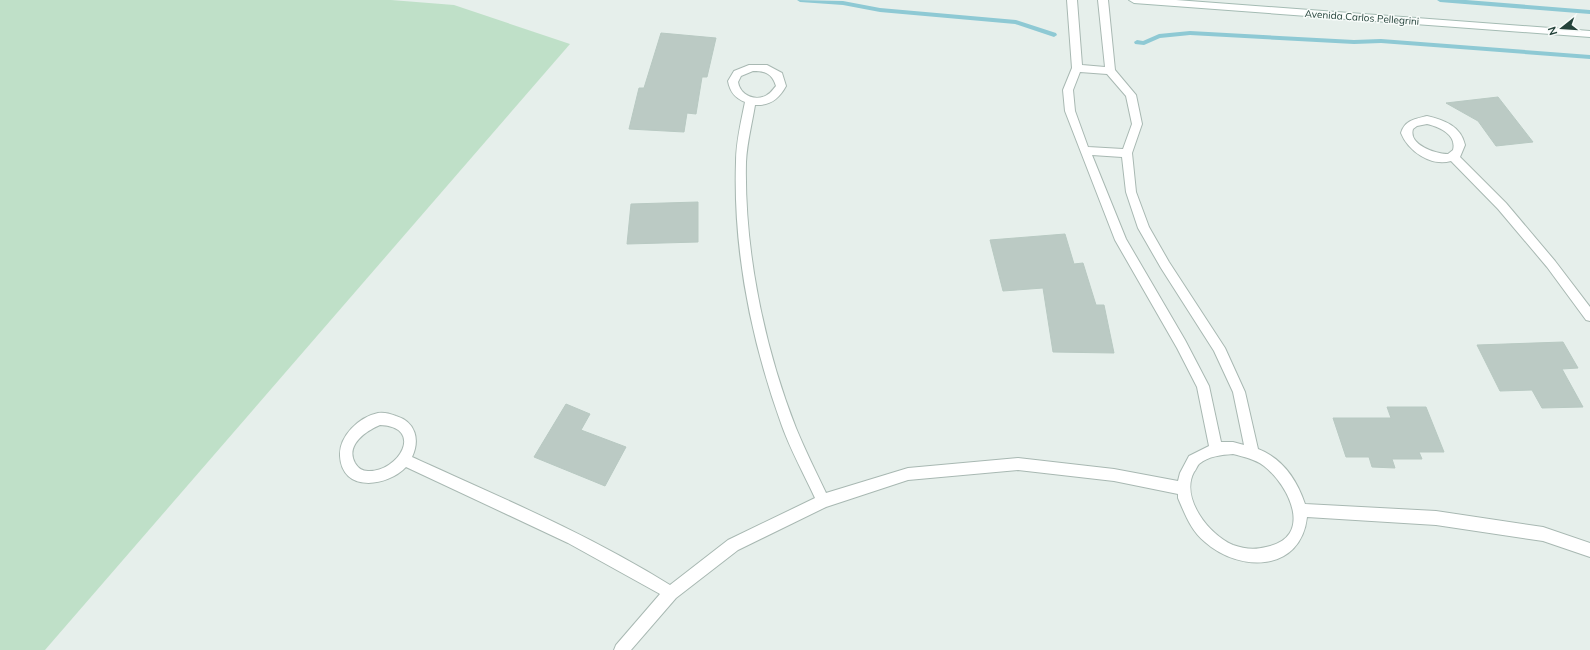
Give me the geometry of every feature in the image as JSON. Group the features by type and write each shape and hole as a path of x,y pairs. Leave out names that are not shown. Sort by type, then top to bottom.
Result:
{"street":[{"path":"1072,0 1077,68 1068,90 1070,111 1121,240 1181,344 1203,386 1216,449"},
{"path":"1102,0 1110,71 1131,95 1137,124 1127,153 1131,192 1144,228 1165,265 1219,348 1239,392 1252,453"},
{"name":"Avenida Carlos Pellegrini","path":"1134,0 1590,34"},
{"path":"752,67 759,67 767,68 778,76 781,86 773,97 762,101 750,101 742,99 733,89 732,83 734,77 739,72 752,67"},
{"path":"1077,68 1110,71"},
{"path":"750,101 741,168 743,220 752,288 765,354 789,427 823,501"},
{"path":"1427,120 1436,122 1451,130 1460,141 1461,147 1459,153 1454,157 1446,159 1437,158 1419,150 1408,138 1407,132 1409,126 1413,123 1427,120"},
{"path":"1085,151 1127,153"},
{"path":"1454,157 1502,206 1551,264 1590,316"},
{"path":"389,419 398,421 409,433 409,451 404,460 395,469 385,475 373,478 362,477 354,472 347,465 345,456 347,446 352,436 369,422 389,419"},
{"path":"1233,448 1252,453 1269,462 1284,476 1295,492 1300,510 1299,527 1291,542 1278,552 1260,557 1240,555 1220,546 1204,533 1191,516 1185,498 1184,489 1184,481 1190,466 1201,455 1216,449 1233,448"},
{"path":"404,460 550,526 634,569 671,593"},
{"path":"620,650 671,593 733,545 823,501 908,474 1018,464 1114,475 1184,489"},
{"path":"1300,510 1436,518 1543,534 1590,550"}],"green space":[{"path":"0,0 391,0 454,5 570,44 45,650 0,650"}],"building":[{"path":"661,33 716,38 707,77 702,77 696,114 687,113 684,132 629,129 639,88 644,88"},
{"path":"1498,97 1533,142 1496,146 1478,121 1446,103"},
{"path":"698,202 698,242 627,244 631,204"},
{"path":"1065,234 1074,264 1083,263 1096,305 1104,305 1114,353 1053,352 1043,288 1003,291 990,240"},
{"path":"1563,342 1578,368 1562,369 1583,407 1542,408 1532,390 1500,391 1477,345"},
{"path":"566,404 590,414 581,430 626,447 605,486 534,457"},
{"path":"1387,407 1426,407 1444,452 1419,452 1422,459 1392,459 1395,468 1372,467 1369,457 1346,457 1333,418 1391,418"}],"waterway":[{"path":"800,0 843,3 880,10 1016,22 1054,35"},
{"path":"1440,0 1590,12"},
{"path":"1137,42 1144,43 1159,36 1190,33 1354,42 1381,41 1590,57"}]}
